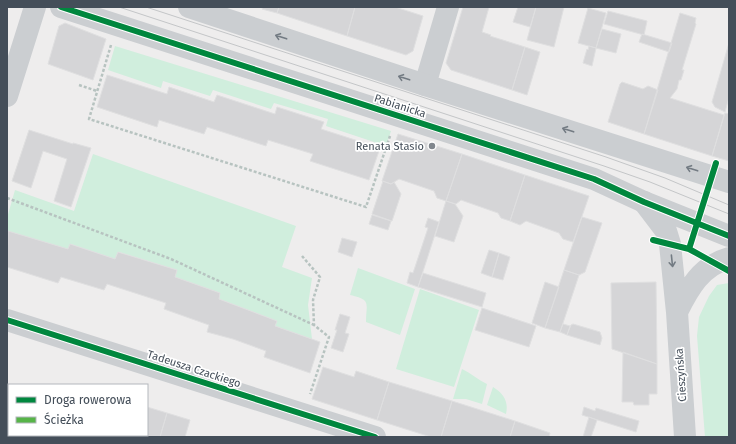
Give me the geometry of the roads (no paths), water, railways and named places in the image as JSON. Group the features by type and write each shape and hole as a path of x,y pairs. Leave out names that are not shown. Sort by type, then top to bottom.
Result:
{"street":[{"path":"7,96 35,7"},
{"name":"Pabianicka","path":"61,7 594,179 644,202 729,236"},
{"path":"189,7 729,182"},
{"path":"426,85 448,7"},
{"name":"Cieszyńska","path":"644,202 666,231 670,244 677,312 685,437"},
{"path":"677,312 688,290 706,269 729,258"},
{"name":"Tadeusza Czackiego","path":"7,320 375,437"}],"tram line":[{"path":"119,7 604,166 650,182 729,214"},
{"path":"146,7 606,157 665,178 729,205"}],"place":[{"name":"Renata Stasio","path":"432,146"}]}
